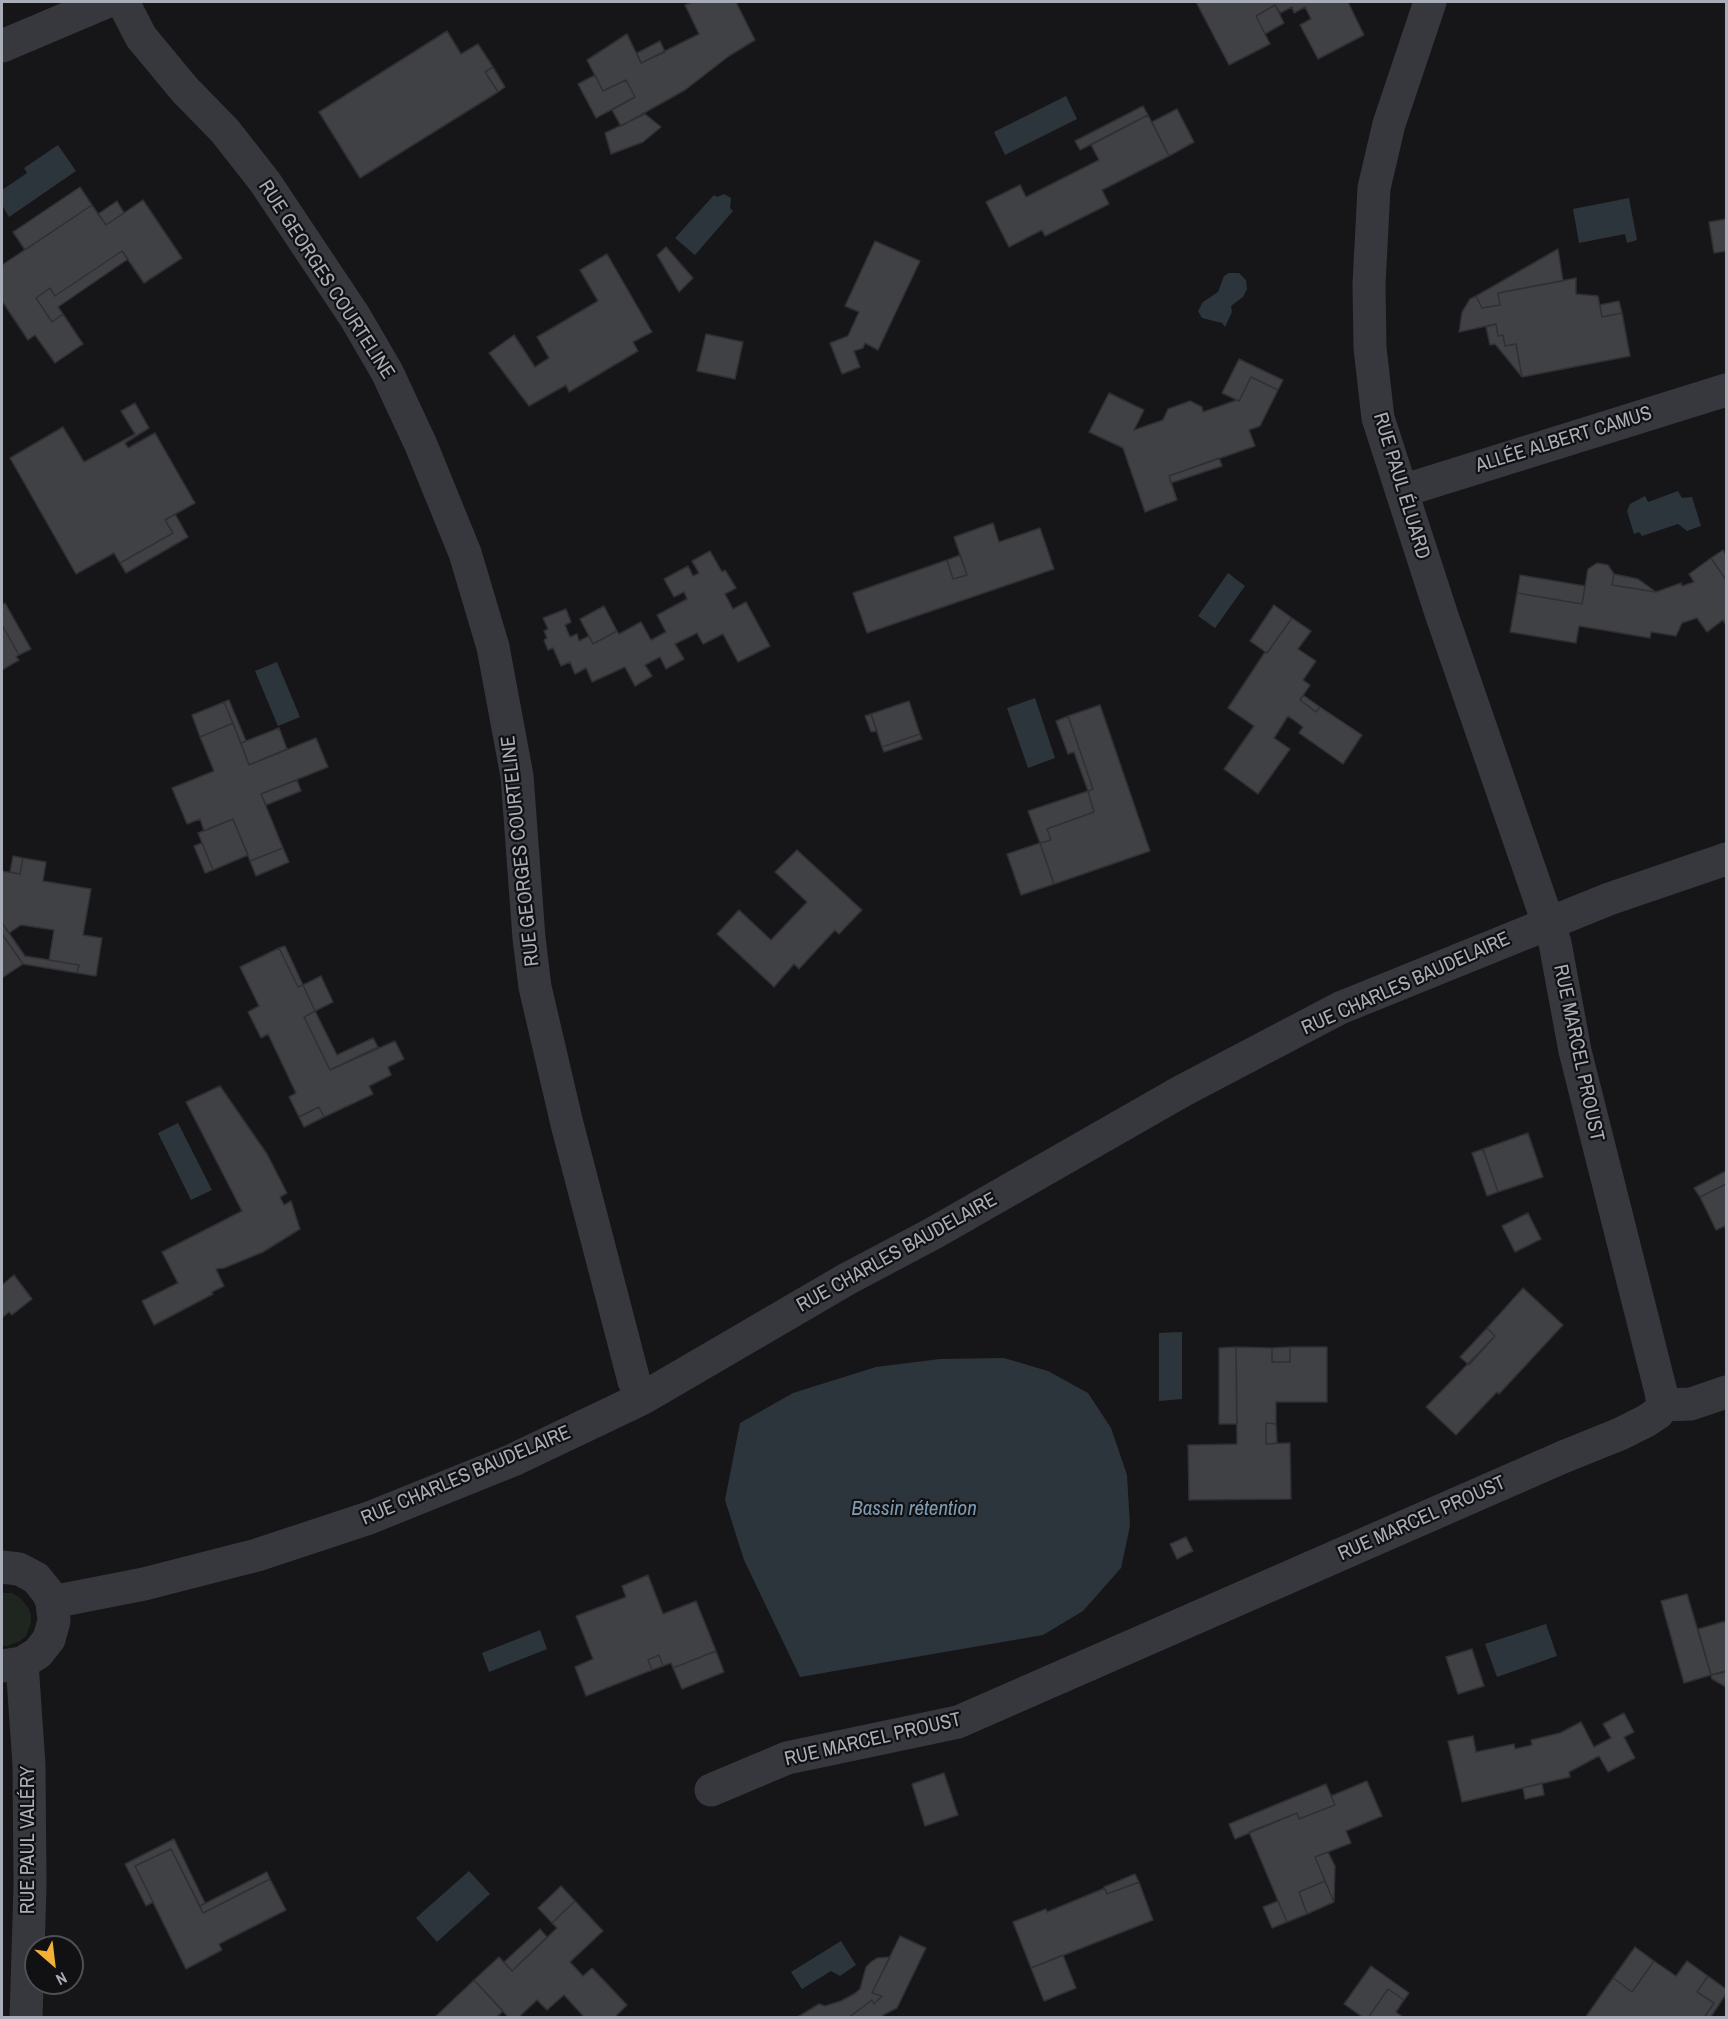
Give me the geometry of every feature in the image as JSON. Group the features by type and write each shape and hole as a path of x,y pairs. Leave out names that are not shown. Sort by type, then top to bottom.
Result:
{"street":[{"path":"2,46 106,2"},
{"name":"RUE GEORGES COURTELINE","path":"123,2 141,37 185,90 225,131 265,182 355,317 387,372 421,445 465,553 495,656 518,776 529,938 535,987 567,1124 634,1381 643,1398"},
{"name":"RUE PAUL ÉLUARD","path":"1430,2 1389,124 1374,188 1369,284 1370,348 1378,418 1441,613 1548,923"},
{"name":"ALLÉE ALBERT CAMUS","path":"1402,491 1726,390"},
{"name":"RUE CHARLES BAUDELAIRE","path":"52,1602 144,1584 257,1555 369,1518 513,1460 643,1398 847,1279 932,1234 1182,1091 1340,1008 1609,899 1726,859"},
{"name":"RUE MARCEL PROUST","path":"711,1790 787,1758 957,1722 1620,1434 1658,1413 1663,1405 1661,1392 1575,1051 1555,943 1548,923"},
{"path":"1663,1405 1691,1404 1726,1392"},
{"path":"2,1567 19,1569 36,1578 52,1602 54,1621 49,1639 38,1653 11,1664"},
{"name":"RUE PAUL VALÉRY","path":"11,1664 29,1776 30,1886 26,2018"}],"shaded area":[{"path":"2,1593 12,1593 19,1597 28,1607 31,1615 26,1636 7,1646 2,1646"}],"water":[{"path":"1066,96 1077,119 1005,155 994,132"},
{"path":"58,145 76,171 9,217 2,205 2,190 27,173 24,168"},
{"path":"724,194 731,198 730,208 733,211 695,255 675,238 714,195 717,197"},
{"path":"1629,198 1637,240 1627,243 1625,234 1579,243 1573,209"},
{"path":"1229,273 1239,273 1246,280 1247,289 1243,297 1231,306 1232,312 1225,327 1222,323 1202,318 1198,311 1203,302 1218,292 1224,276"},
{"path":"1678,491 1682,498 1692,497 1701,526 1687,531 1678,524 1642,536 1639,532 1634,534 1627,511 1630,504 1645,496 1648,502"},
{"path":"1228,573 1245,586 1215,628 1198,616"},
{"path":"277,662 300,717 278,726 255,671"},
{"path":"1035,698 1055,758 1028,768 1007,708"},
{"path":"178,1123 212,1190 191,1200 158,1133"},
{"path":"1182,1332 1182,1399 1159,1401 1159,1333"},
{"name":"Bassin rétention","path":"1004,1358 1048,1371 1088,1393 1111,1428 1127,1475 1130,1526 1121,1568 1083,1611 1043,1635 800,1677 744,1560 725,1500 740,1423 793,1393 876,1367 940,1359"},
{"path":"1546,1624 1557,1656 1497,1677 1485,1644"},
{"path":"540,1630 547,1649 489,1672 482,1653"},
{"path":"469,1871 490,1894 437,1942 416,1918"},
{"path":"841,1941 856,1965 840,1976 831,1971 802,1989 791,1972"}],"building":[{"path":"693,2 736,2 755,40 729,56 685,90 621,126 612,110 635,97 626,80 603,91 587,60 627,34 641,63 699,34 685,5"},
{"path":"1196,2 1348,2 1364,35 1318,59 1300,25 1311,19 1305,7 1294,13 1292,7 1280,13 1275,5 1256,16 1270,44 1229,65"},
{"path":"1275,5 1284,23 1265,34 1256,16"},
{"path":"447,31 461,54 478,44 493,67 485,72 498,92 360,178 319,112"},
{"path":"660,41 665,52 641,63 637,53"},
{"path":"493,67 505,87 498,92 485,72"},
{"path":"595,75 603,91 626,80 635,97 596,118 578,84"},
{"path":"1143,106 1148,115 1080,150 1075,141"},
{"path":"1177,109 1194,142 1169,156 1152,122"},
{"path":"645,114 661,127 643,142 611,154 605,133"},
{"path":"1148,115 1169,156 1102,190 1109,204 1045,236 1042,230 1009,247 986,202 1020,185 1026,197 1099,160 1091,145"},
{"path":"80,187 92,205 25,250 13,232"},
{"path":"143,200 182,258 144,283 122,251 55,296 50,288 36,298 52,322 63,314 83,344 55,363 35,335 28,340 2,301 2,265 92,205 106,225"},
{"path":"117,201 124,213 106,225 98,214"},
{"path":"1726,219 1726,251 1714,253 1709,222"},
{"path":"875,241 920,261 878,350 865,343 863,348 854,351 860,367 842,374 830,343 848,336 859,312 845,306"},
{"path":"666,247 693,278 679,292 657,255"},
{"path":"1558,249 1563,281 1498,293 1500,305 1482,308 1476,296"},
{"path":"122,251 128,259 58,307 63,314 52,322 36,298 50,288 55,296"},
{"path":"607,254 652,332 633,342 638,351 569,392 566,385 529,406 489,353 514,335 535,367 549,358 537,337 598,301 580,270"},
{"path":"1576,278 1576,294 1598,296 1602,317 1622,313 1630,356 1522,377 1516,344 1505,346 1503,335 1498,336 1496,324 1459,332 1462,312 1470,299 1476,296 1482,308 1500,305 1498,293"},
{"path":"1619,301 1622,313 1602,317 1600,305"},
{"path":"1496,324 1498,336 1503,335 1505,346 1516,344 1522,377 1495,344 1490,345 1486,327"},
{"path":"706,334 743,342 735,379 697,371"},
{"path":"1239,359 1283,380 1278,390 1251,377 1239,401 1222,393"},
{"path":"1251,377 1278,390 1260,426 1249,430 1255,446 1169,476 1177,500 1145,512 1123,448 1089,432 1109,393 1144,410 1134,430 1163,420 1168,409 1190,401 1202,407 1203,412 1239,401"},
{"path":"135,403 149,428 125,443 128,448 155,433 195,503 165,520 173,533 120,563 114,553 76,574 10,458 63,427 84,462 135,434 121,411"},
{"path":"1219,458 1222,466 1171,483 1169,476"},
{"path":"175,514 188,537 126,573 120,563 173,533 165,520"},
{"path":"993,523 999,542 1040,528 1054,569 867,633 853,593 947,560 953,579 967,575 954,537"},
{"path":"1723,550 1726,555 1726,580 1711,558"},
{"path":"710,551 722,572 725,570 736,588 725,594 733,609 746,602 770,646 738,662 723,634 703,644 697,633 675,644 684,659 666,669 660,657 645,665 652,676 635,686 625,667 592,682 586,668 575,674 570,662 561,666 553,648 548,650 544,640 547,638 544,631 548,629 543,618 566,609 571,622 565,625 570,637 577,634 579,641 589,636 593,644 617,631 619,634 641,622 651,640 666,632 657,615 687,599 684,592 674,597 664,579 688,566 693,576 699,573 692,561"},
{"path":"960,555 967,575 953,579 947,560"},
{"path":"1711,558 1726,580 1726,625 1723,620 1707,632 1697,618 1682,623 1676,636 1651,632 1650,638 1579,626 1576,643 1510,632 1517,593 1582,604 1588,569 1597,563 1608,565 1614,574 1612,585 1656,592 1681,583 1682,586 1694,582 1689,574"},
{"path":"1614,574 1638,579 1656,592 1612,585"},
{"path":"1520,575 1585,586 1582,604 1517,593"},
{"path":"5,603 31,649 19,655 2,625 2,605"},
{"path":"1274,605 1292,618 1267,653 1250,641"},
{"path":"604,606 617,631 593,644 580,619"},
{"path":"1292,618 1311,631 1298,649 1316,661 1303,680 1310,685 1300,700 1316,712 1320,707 1362,735 1343,764 1299,733 1303,727 1288,716 1274,738 1290,749 1258,794 1224,769 1254,726 1228,708 1265,652 1267,653"},
{"path":"2,625 19,655 16,657 19,660 2,670"},
{"path":"1303,695 1320,707 1316,712 1300,700"},
{"path":"229,700 246,741 241,743 224,702"},
{"path":"909,701 920,734 882,747 871,714"},
{"path":"224,702 233,723 200,737 192,715"},
{"path":"1100,705 1150,851 1054,884 1040,843 1051,840 1047,829 1094,812 1088,791 1093,789 1068,716"},
{"path":"871,714 877,731 871,732 865,716"},
{"path":"1068,716 1093,789 1088,791 1074,752 1068,754 1056,721"},
{"path":"233,723 249,765 316,738 328,767 261,794 283,848 250,861 233,819 204,831 200,819 187,824 172,788 214,771 200,737"},
{"path":"279,728 287,749 249,765 241,743"},
{"path":"920,734 922,739 884,752 882,747"},
{"path":"297,780 301,791 266,805 261,794"},
{"path":"1088,791 1094,812 1047,829 1051,840 1040,843 1028,811"},
{"path":"233,819 248,855 213,870 198,833"},
{"path":"202,843 213,870 205,873 194,846"},
{"path":"1040,843 1054,884 1021,895 1007,854"},
{"path":"283,848 289,862 256,876 250,861"},
{"path":"797,850 862,910 839,934 835,930 799,969 794,964 774,987 717,934 739,910 771,940 807,902 775,872"},
{"path":"13,856 23,858 20,874 10,872"},
{"path":"23,858 46,862 43,881 91,889 83,935 102,938 96,976 77,973 79,965 49,960 54,930 21,925 9,933 2,923 2,871 20,874"},
{"path":"2,923 25,956 79,965 77,973 23,964 2,934"},
{"path":"2,934 23,964 2,978"},
{"path":"285,946 303,985 298,987 279,948"},
{"path":"279,948 298,987 303,985 315,1011 304,1017 330,1070 395,1041 404,1059 388,1067 391,1075 369,1086 373,1094 324,1117 319,1107 299,1117 289,1097 296,1093 268,1034 261,1038 248,1012 259,1006 240,967"},
{"path":"321,976 333,1002 315,1011 303,985"},
{"path":"315,1011 337,1055 373,1038 378,1047 330,1070 304,1017"},
{"path":"220,1086 267,1154 287,1193 280,1197 284,1205 291,1201 300,1229 263,1252 216,1269 224,1286 154,1325 142,1301 178,1283 162,1252 242,1211 186,1102"},
{"path":"319,1107 324,1117 304,1127 299,1117"},
{"path":"1528,1133 1543,1177 1498,1192 1483,1149"},
{"path":"1483,1149 1498,1192 1487,1196 1472,1153"},
{"path":"1726,1171 1726,1184 1700,1197 1694,1188"},
{"path":"1726,1184 1726,1228 1725,1226 1716,1230 1700,1197"},
{"path":"1528,1213 1541,1239 1515,1252 1502,1226"},
{"path":"14,1275 32,1299 12,1315 9,1312 2,1318 2,1285"},
{"path":"1523,1288 1563,1325 1499,1394 1497,1392 1456,1435 1426,1407 1495,1336 1487,1328"},
{"path":"1487,1328 1495,1336 1469,1365 1460,1357"},
{"path":"1236,1347 1272,1348 1272,1362 1290,1362 1290,1347 1327,1347 1327,1402 1276,1402 1276,1424 1266,1423 1266,1444 1290,1443 1291,1499 1189,1500 1188,1445 1237,1444"},
{"path":"1236,1347 1237,1424 1219,1424 1219,1348"},
{"path":"1290,1347 1290,1362 1272,1362 1272,1348"},
{"path":"1266,1423 1276,1424 1277,1443 1266,1444"},
{"path":"1186,1537 1193,1551 1177,1559 1170,1544"},
{"path":"648,1575 663,1614 696,1601 716,1651 673,1668 671,1663 663,1666 659,1655 648,1660 652,1670 586,1696 575,1667 593,1659 576,1616 626,1597 622,1586"},
{"path":"1687,1594 1711,1675 1684,1683 1661,1601"},
{"path":"1726,1621 1726,1672 1711,1675 1698,1629"},
{"path":"1472,1649 1484,1686 1458,1694 1446,1657"},
{"path":"716,1651 724,1672 682,1689 673,1668"},
{"path":"659,1655 663,1666 652,1670 648,1660"},
{"path":"1725,1671 1726,1687 1712,1679 1711,1675"},
{"path":"1624,1713 1634,1732 1624,1737 1635,1758 1608,1772 1599,1756 1569,1772 1570,1777 1462,1802 1448,1741 1473,1736 1476,1752 1514,1744 1515,1749 1532,1745 1531,1740 1560,1733 1581,1722 1594,1747 1611,1738 1603,1724"},
{"path":"944,1773 958,1815 925,1826 912,1784"},
{"path":"1367,1781 1382,1816 1346,1831 1351,1843 1315,1857 1325,1881 1299,1892 1307,1914 1287,1922 1249,1832 1297,1813 1299,1819 1335,1805 1331,1796"},
{"path":"1542,1783 1544,1795 1525,1799 1523,1788"},
{"path":"1326,1784 1335,1805 1299,1819 1297,1813 1235,1839 1229,1824"},
{"path":"174,1839 205,1903 200,1906 171,1849 135,1866 153,1902 146,1906 125,1864"},
{"path":"171,1849 203,1913 270,1879 286,1910 219,1944 222,1950 186,1969 135,1866"},
{"path":"1328,1852 1335,1866 1334,1902 1315,1857"},
{"path":"267,1872 270,1879 203,1913 200,1906"},
{"path":"1135,1874 1139,1882 1107,1894 1104,1887"},
{"path":"1325,1881 1334,1902 1307,1914 1299,1892"},
{"path":"1139,1882 1153,1920 1031,1968 1013,1922 1046,1909 1047,1912 1105,1888 1107,1894"},
{"path":"561,1886 575,1901 552,1923 538,1908"},
{"path":"575,1901 603,1931 570,1962 583,1976 592,1968 627,2005 614,2018 585,2018 564,1995 547,2010 537,2000 518,2018 509,2018 474,1980 499,1957 512,1971 557,1928 552,1923"},
{"path":"1278,1901 1287,1922 1272,1928 1263,1907"},
{"path":"540,1929 547,1937 512,1971 504,1962"},
{"path":"900,1936 926,1948 897,2008 883,2015 884,2018 848,2018 872,2000 874,2004 882,1996 872,1993"},
{"path":"1635,1947 1654,1961 1632,1992 1613,1978"},
{"path":"1063,1955 1076,1988 1044,2001 1031,1968"},
{"path":"890,1957 872,1993 882,1996 874,2004 872,2000 848,2018 796,2018 819,2004 825,2006 854,1994 860,1989 866,1967 877,1958"},
{"path":"1654,1961 1676,1976 1687,1961 1708,1976 1697,1992 1714,2003 1704,2018 1585,2018 1613,1978 1632,1992"},
{"path":"1371,1966 1409,1993 1404,2000 1388,1989 1368,2018 1364,2018 1344,2004"},
{"path":"1708,1976 1726,1989 1726,1994 1710,2018 1704,2018 1714,2003 1697,1992"},
{"path":"474,1980 503,2011 496,2018 434,2018"},
{"path":"1388,1989 1404,2000 1396,2012 1404,2018 1368,2018"}]}
